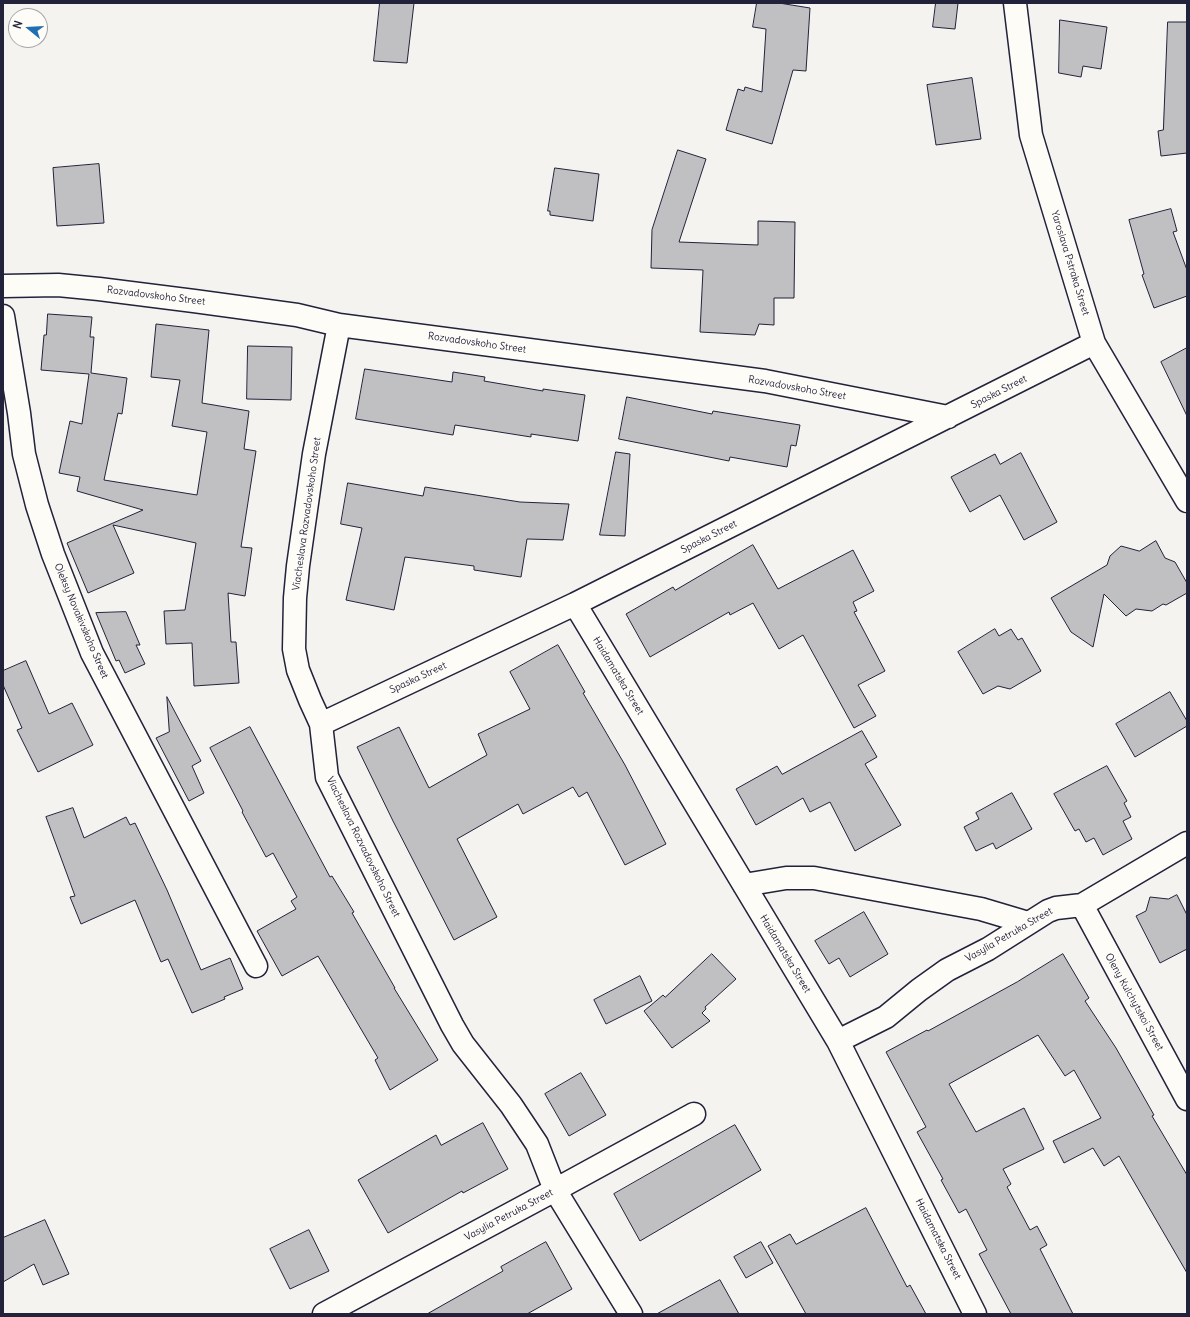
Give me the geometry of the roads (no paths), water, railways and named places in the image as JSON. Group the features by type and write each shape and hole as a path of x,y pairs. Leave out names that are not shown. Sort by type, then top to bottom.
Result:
{"street":[{"name":"Yaroslava Pstraka Street","path":"1015,3 1031,135 1094,344 1187,501"},
{"name":"Rozvadovskoho Street","path":"3,286 58,285 297,315 339,325 765,381 948,417"},
{"name":"Oleksy Novakivskoho Street","path":"3,316 19,413 24,454 37,505 53,554 92,653 256,966"},
{"name":"Viacheslava Rozvadovskoho Street","path":"339,325 314,454 298,566 295,598 294,649 298,670 321,724 327,777 452,1025 464,1044 511,1105 537,1144 555,1190 631,1314"},
{"name":"Spaska Street","path":"321,724 575,604 1094,344"},
{"name":"Haidamatska Street","path":"575,604 838,1041 976,1314"},
{"name":"Vasylia Petruka Street","path":"838,1041 886,1017 919,990 947,970 988,949 1048,911 1056,908 1082,905 1187,843"},
{"path":"744,885 786,878 814,878 981,909 1028,923"},
{"name":"Oleny Kulchytskoi Street","path":"1082,905 1187,1099"},
{"name":"Vasylia Petruka Street","path":"324,1314 694,1114"}]}
